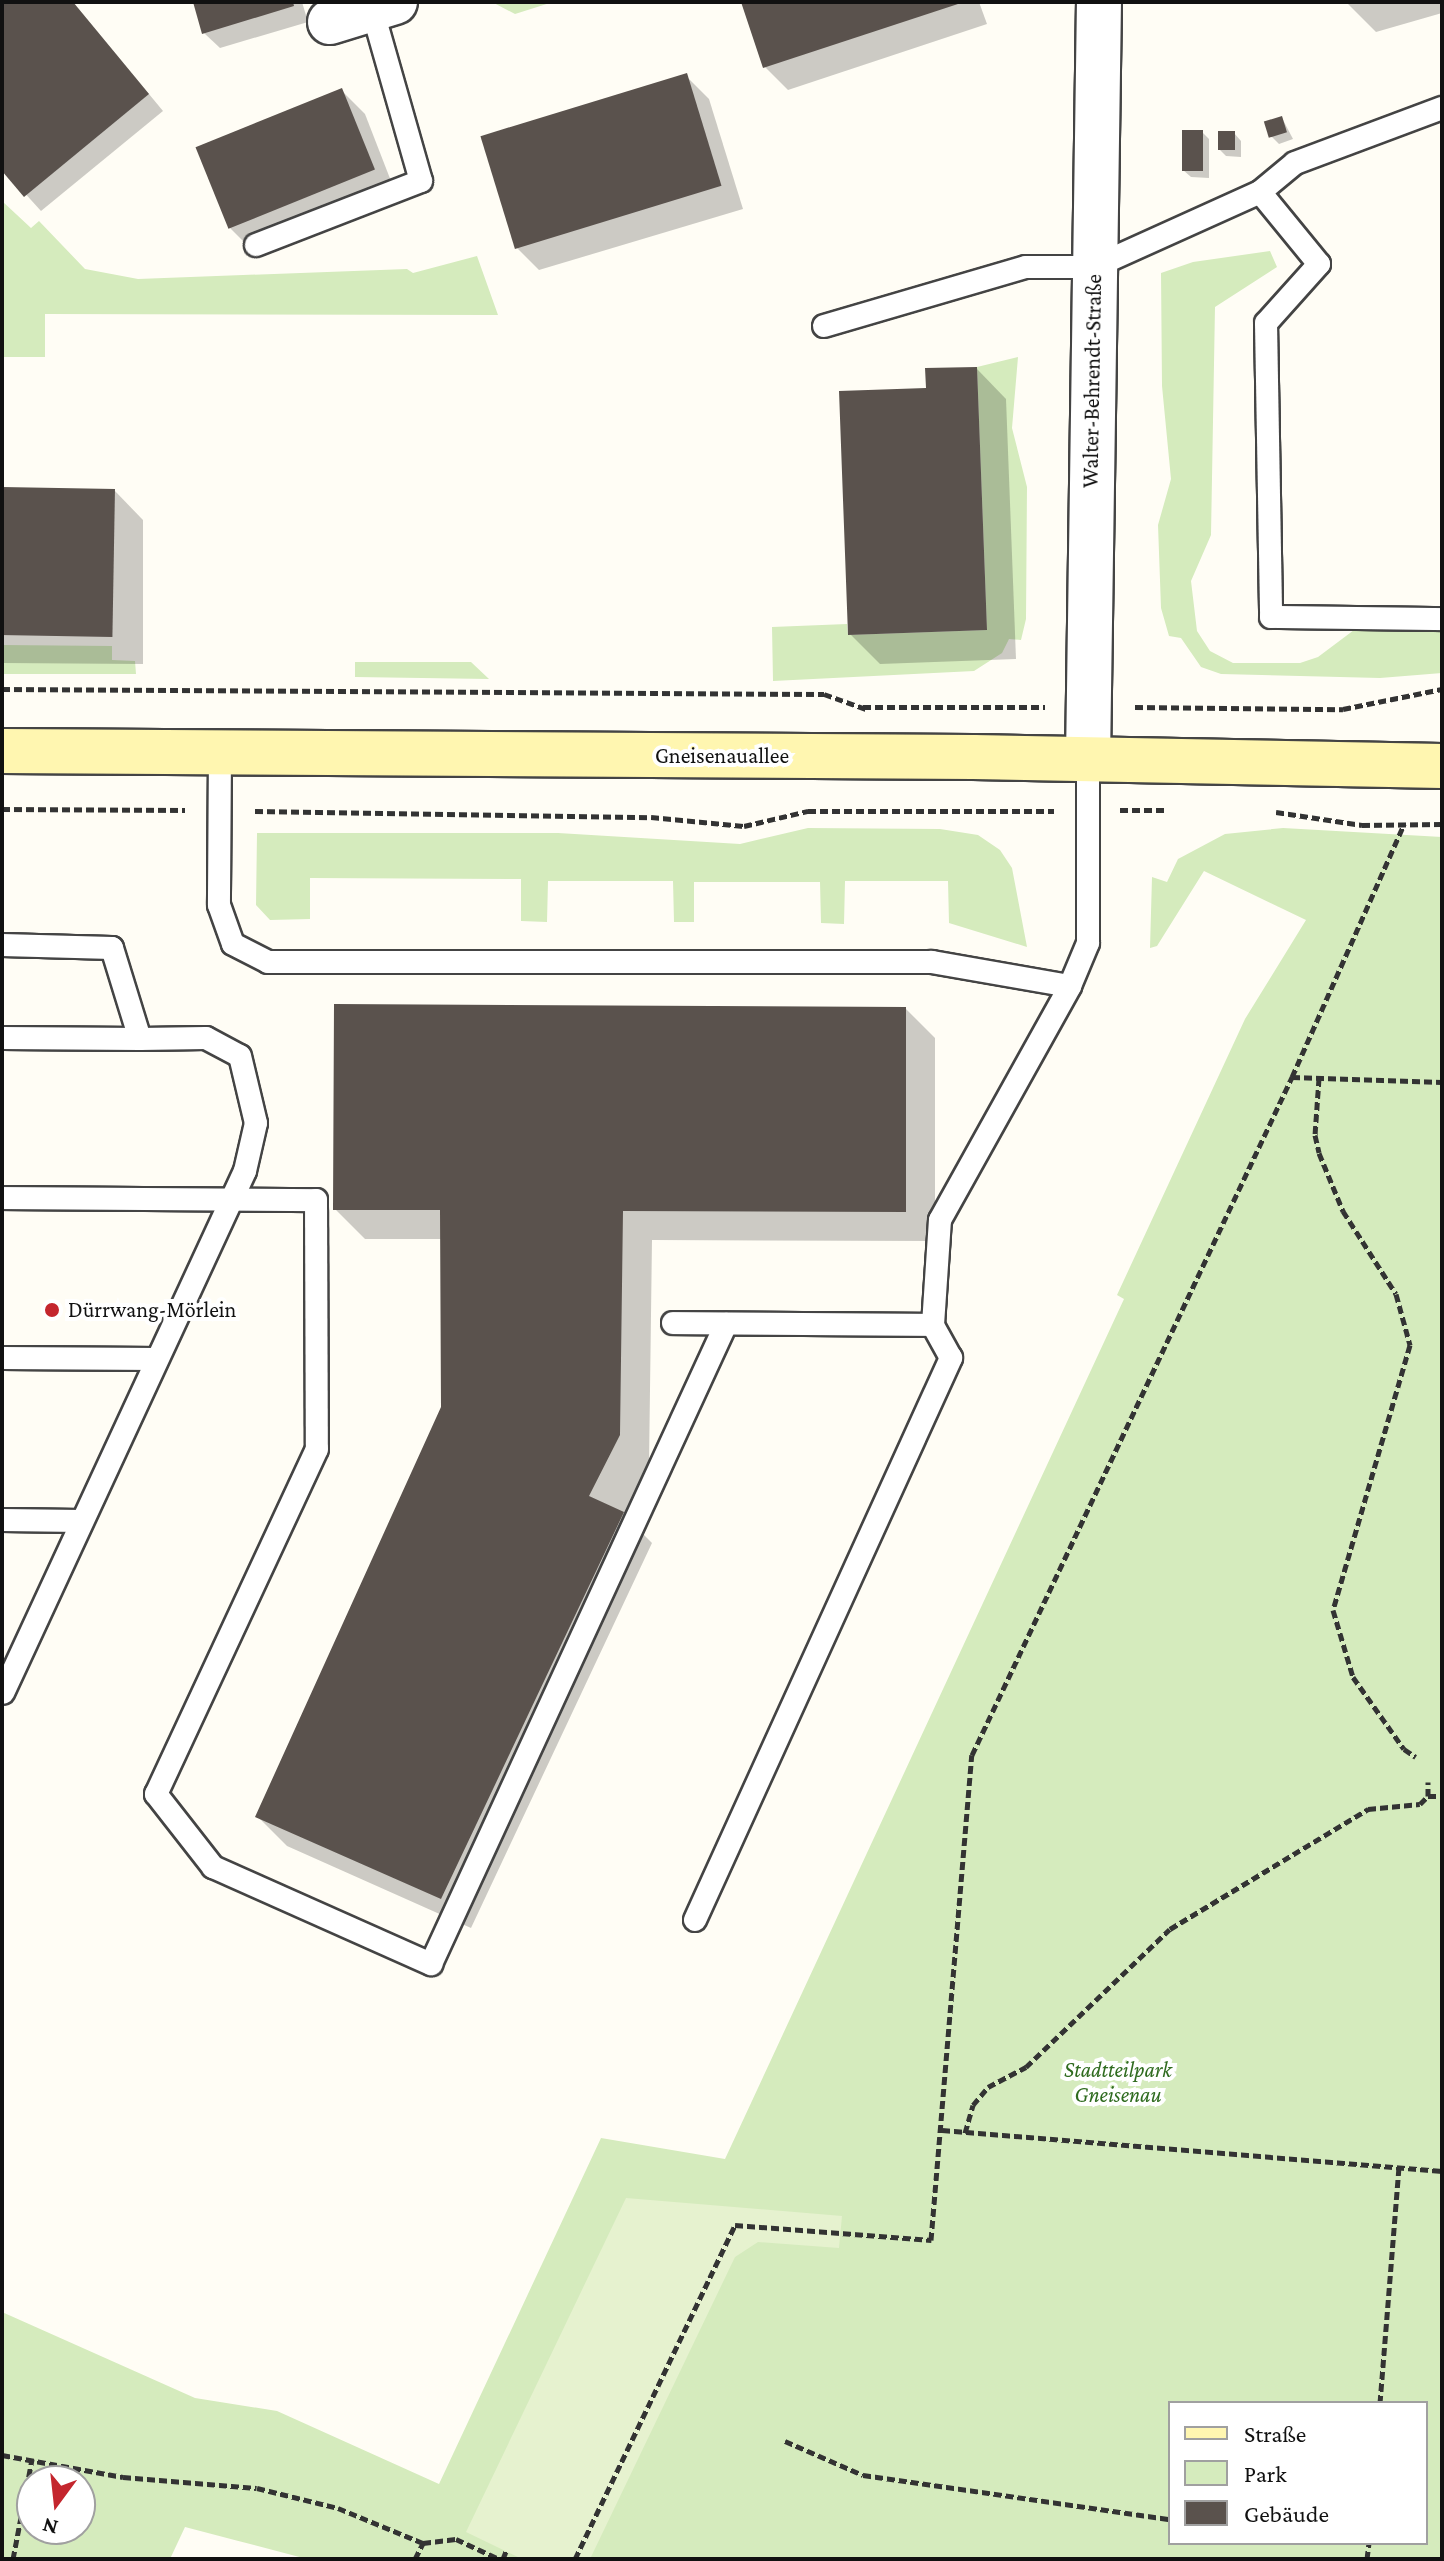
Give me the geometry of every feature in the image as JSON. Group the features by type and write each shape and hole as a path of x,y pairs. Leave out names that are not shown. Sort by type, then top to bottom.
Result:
{"main road":[{"name":"Gneisenauallee","path":"2,751 1442,766"}],"street":[{"name":"Walter-Behrendt-Straße","path":"1088,760 1099,2"},
{"path":"330,22 383,6"}],"lane":[{"path":"256,245 421,181 383,6"},
{"path":"824,326 1026,267 1094,267 1260,192 1295,163 1442,108"},
{"path":"1260,192 1319,264 1266,323 1271,617 1442,619"},
{"path":"220,752 219,905 233,944 268,962 932,962 1070,986"},
{"path":"695,1920 951,1358 933,1325 940,1220 1070,986 1088,943 1088,760"},
{"path":"2,945 112,948 140,1039"},
{"path":"2,1038 206,1038 240,1056 256,1123 245,1171 3,1693"},
{"path":"2,1198 316,1200 317,1449 156,1794 213,1867 431,1964 726,1324"},
{"path":"673,1323 933,1325"},
{"path":"2,1358 157,1359"},
{"path":"2,1520 81,1521"}],"path":[{"path":"2,689 824,694 889,719"},
{"path":"862,707 1343,709 1442,689"},
{"path":"2,809 651,817 744,826 808,811 1178,810"},
{"path":"1268,811 1362,825 1442,824"},
{"path":"575,2559 735,2225 931,2240 972,1755 1292,1077 1404,824"},
{"path":"1292,1077 1442,1082"},
{"path":"1319,1078 1315,1135 1319,1153 1343,1211 1396,1294 1410,1345 1333,1610 1353,1677 1404,1749 1416,1757"},
{"path":"965,2133 973,2105 988,2087 1026,2067 1170,1929 1368,1809 1420,1804 1428,1796 1428,1782"},
{"path":"1428,1796 1442,1796"},
{"path":"942,2130 1442,2171"},
{"path":"1380,2401 1399,2167"},
{"path":"785,2441 863,2475 1168,2519"},
{"path":"2,2455 123,2477 257,2488 338,2508 423,2543 456,2539 501,2559 506,2551"},
{"path":"13,2559 32,2459"},
{"path":"415,2559 423,2543"}],"green space":[{"path":"492,2 553,2 515,14"},
{"path":"2,201 31,228 39,221 85,269 138,279 407,269 413,273 477,256 498,315 45,314 45,357 2,357"},
{"path":"1270,251 1277,267 1215,307 1211,535 1191,581 1197,631 1210,651 1233,663 1300,663 1318,657 1354,630 1442,630 1442,673 1380,678 1221,674 1201,667 1181,638 1169,636 1161,608 1158,525 1171,479 1162,386 1161,273 1193,262"},
{"path":"1018,357 1012,428 1027,487 1026,619 1021,640 1009,639 1002,653 974,671 773,681 772,627 847,624 848,635 987,630 977,367"},
{"path":"2,645 112,646 112,660 135,661 136,674 2,674"},
{"path":"355,662 471,662 489,679 355,677"},
{"path":"808,828 940,829 978,835 1000,850 1012,868 1027,947 949,923 948,881 845,881 844,924 821,923 820,882 694,882 694,922 674,922 673,881 548,881 547,922 521,921 521,879 310,878 310,919 270,920 256,905 257,833 558,833 740,844"},
{"name":"Stadtteilpark Gneisenau","path":"1283,828 1442,837 1442,2559 307,2559 185,2527 170,2559 2,2559 2,2312 195,2398 277,2411 439,2484 601,2138 725,2159 1124,1299 1117,1295 1245,1019 1306,920 1204,871 1157,946 1150,948 1152,877 1167,882 1178,859 1225,834"},
{"path":"626,2198 842,2216 839,2248 758,2242 735,2257 590,2559 522,2559 466,2532"}],"building":[{"path":"2,2 73,2 149,94 24,197 2,171"},
{"path":"193,2 293,2 294,6 202,34"},
{"path":"741,2 961,2 961,3 763,68"},
{"path":"687,73 721,186 515,249 480,136"},
{"path":"342,88 375,170 228,229 196,147"},
{"path":"1282,116 1287,132 1269,138 1264,122"},
{"path":"1182,130 1203,130 1203,171 1182,171"},
{"path":"1218,131 1235,131 1235,150 1218,150"},
{"path":"977,367 987,630 848,635 839,391 926,388 925,368"},
{"path":"2,487 115,489 112,637 2,635"},
{"path":"334,1004 906,1007 906,1212 623,1211 620,1435 589,1496 624,1512 441,1899 255,1817 441,1407 440,1210 333,1210"}],"place":[{"name":"Dürrwang-Mörlein","path":"52,1310"}]}
